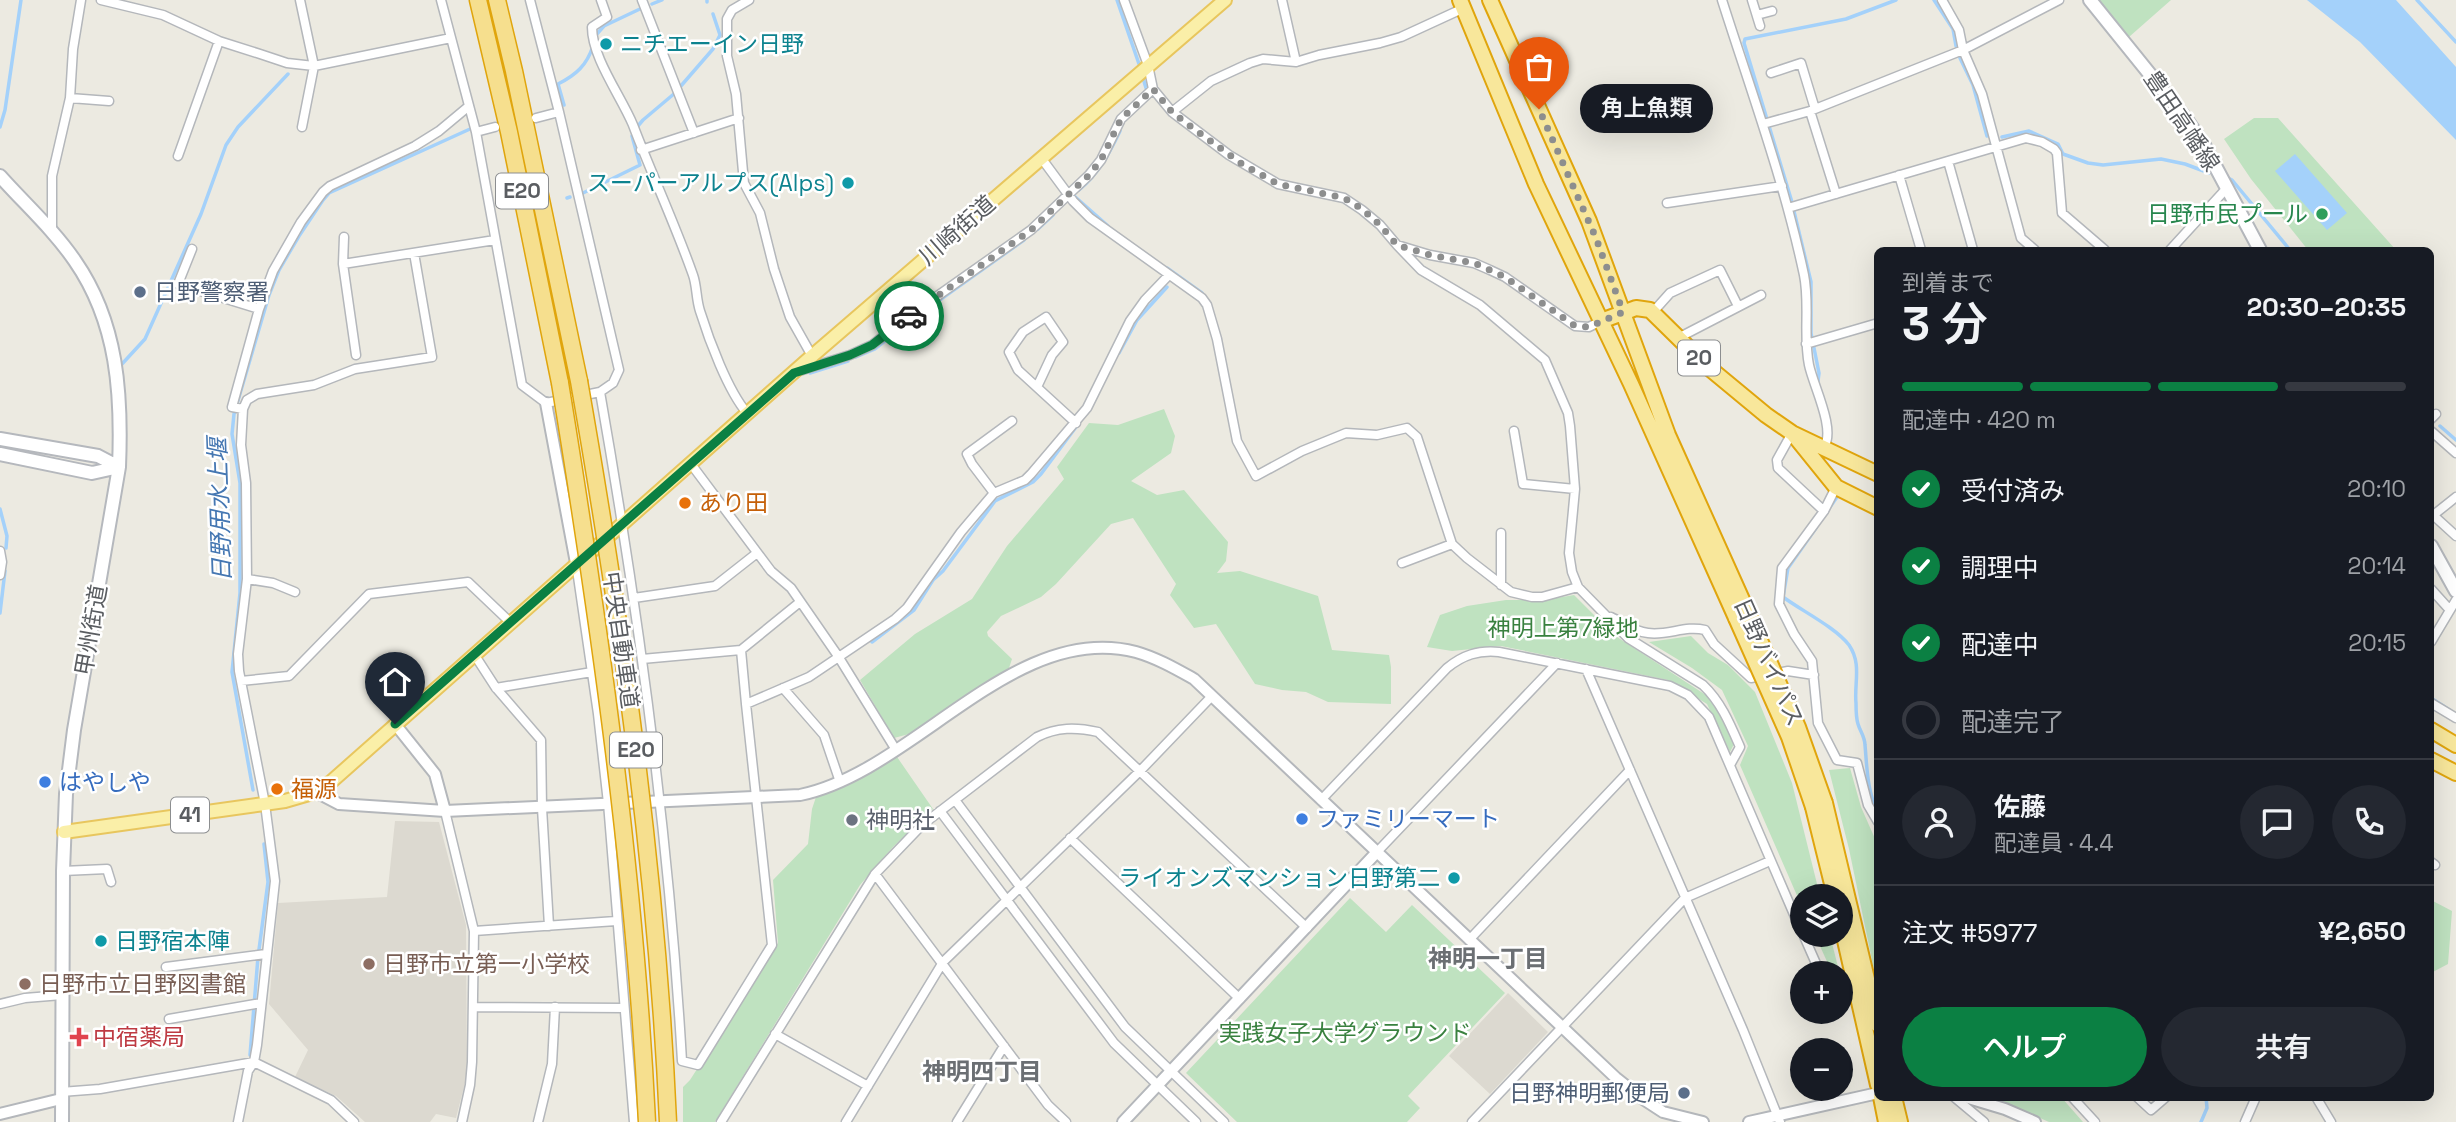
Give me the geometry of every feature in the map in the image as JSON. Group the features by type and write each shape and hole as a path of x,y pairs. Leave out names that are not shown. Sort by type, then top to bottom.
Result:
{"highway":[{"name":"中央自動車道","path":"478,0 509,132 560,383 609,699 628,873 648,1122"},
{"name":"中央自動車道","path":"496,0 514,71 579,381 605,531 634,733 656,919 668,1122"},
{"name":"日野バイパス","path":"1490,0 1594,232 1668,435 1819,805 1874,1010"},
{"name":"日野バイパス","path":"1462,4 1536,184 1742,615"},
{"path":"1601,321 1641,308 1653,312"},
{"name":"20","path":"1653,312 1743,397 1792,433 1874,472"},
{"name":"20","path":"1792,433 1836,487 1874,506"},
{"path":"2434,732 2456,745"},
{"path":"2434,762 2456,773"},
{"name":"日野バイパス","path":"1819,805 1833,884"},
{"path":"1853,1003 1874,1072"},
{"path":"1881,1101 1886,1122"},
{"path":"1896,1101 1900,1122"}],"main road":[{"name":"川崎街道","path":"64,832 285,801 316,792 332,781 812,356 1225,0"},
{"name":"豊田高幡線","path":"2090,0 2186,119 2205,147 2254,247"},
{"name":"甲州街道","path":"0,176 52,232 86,278 109,332 117,372 119,467 74,730 64,832 62,1122"},
{"path":"0,439 98,456 119,467"},
{"path":"0,454 92,472 119,467"},
{"path":"2434,551 2456,591"}],"street":[{"path":"52,232 52,176 70,98 73,49 81,0"},
{"path":"101,0 163,15 219,41 283,62 314,66 451,38"},
{"path":"300,0 314,66 302,127"},
{"path":"441,0 476,132 522,385 546,403 576,563 608,803 634,1122"},
{"path":"530,0 620,370 613,383 600,392 546,403"},
{"path":"601,0 607,16 592,27 596,48 632,124 684,251 694,278 700,310 716,353 738,402 747,413"},
{"path":"642,0 694,133"},
{"path":"749,0 732,10 727,19 726,57 739,118 744,183 760,213 790,317 812,356"},
{"path":"1124,0 1153,89 1172,112 1200,135 1267,180 1344,198 1371,217 1421,271 1480,305 1545,359 1568,413 1575,489 1569,554 1578,587 1628,638 1703,685 1713,695 1740,747 1730,765"},
{"path":"1282,0 1296,62"},
{"path":"1722,0 1782,186 1805,279 1805,344 1825,417 1827,442 1824,447"},
{"path":"1752,0 1760,26"},
{"path":"1942,0 1959,30 1963,50 1982,94 2021,238 2032,247"},
{"path":"1763,124 1813,110 1963,50 2059,0"},
{"path":"1172,112 1211,81 1250,63 1263,59 1296,62 1380,43 1401,37 1462,4"},
{"path":"1757,15 1772,11"},
{"path":"178,156 219,41"},
{"path":"1771,73 1801,63 1836,194"},
{"path":"794,373 872,345 1031,230 1089,175 1101,160 1121,119 1153,89"},
{"path":"70,98 109,101"},
{"path":"238,1122 248,1071 254,1062 261,955 275,880 265,804 238,654 247,579 246,483 239,408 259,309 273,271 323,192 330,186 415,146 439,131 469,106"},
{"path":"536,118 559,112"},
{"path":"641,150 739,118"},
{"path":"476,132 495,127"},
{"path":"1788,208 1996,146 2032,138 2054,149 2058,161 2062,213 2102,247"},
{"path":"1042,159 1090,218 1202,298 1207,305 1217,339 1237,441 1256,476 1346,433 1377,435 1407,428 1417,437 1452,544 1511,592 1542,597 1578,587"},
{"path":"1948,161 1972,247"},
{"path":"1899,176 1920,247"},
{"path":"1667,203 1782,186"},
{"path":"2173,247 2226,189"},
{"path":"344,237 343,264 356,355"},
{"path":"343,264 495,240"},
{"path":"1397,245 1430,255 1474,263 1490,270 1505,277 1575,326 1589,327 1601,321"},
{"path":"192,249 178,284 259,309"},
{"path":"239,408 257,394 314,386 355,369 432,357 414,253"},
{"path":"1653,312 1670,293 1720,270 1738,306"},
{"path":"746,704 809,677 895,619 906,608 961,532 994,493 1025,480 1076,423 1087,408 1130,321 1168,276"},
{"path":"1678,338 1761,295"},
{"path":"1037,387 1052,355 1063,342 1046,317 1023,332 1009,352 1018,370 1076,423"},
{"path":"1805,344 1874,324"},
{"path":"600,392 623,524 661,800 682,1061 698,1065 772,945 740,650"},
{"path":"994,493 967,454 1012,421"},
{"path":"1514,431 1523,484 1575,489"},
{"path":"1792,433 1777,460 1778,468 1824,511"},
{"path":"2434,434 2456,453"},
{"path":"691,464 771,571 791,588 838,656 896,750"},
{"path":"1836,487 1824,511 1782,568 1779,604 1812,661 1818,723 1837,760 1857,763 1868,805 1874,815"},
{"path":"2434,514 2456,497"},
{"path":"2434,518 2456,536"},
{"path":"1501,584 1502,533"},
{"path":"1402,563 1452,544"},
{"path":"0,551 0,575"},
{"path":"634,598 715,586 757,553"},
{"path":"247,579 273,583 295,592"},
{"path":"241,681 289,676 369,594 468,582 510,622"},
{"path":"2434,592 2449,609"},
{"path":"2434,636 2456,600"},
{"path":"642,659 740,650 800,602"},
{"path":"1605,615 1649,634 1692,627 1705,630 1714,644 1751,678 1788,671 1814,675"},
{"path":"316,792 339,804 445,811 800,795 840,782 896,750 1014,672 1043,659 1072,650 1100,648 1135,652 1194,679 1630,1090 1663,1112 1700,1122"},
{"path":"1321,800 1457,660 1468,654 1487,651 1670,686 1688,695 1709,717 1790,905"},
{"path":"474,654 496,688 541,740 549,926"},
{"path":"1123,1122 1556,663"},
{"path":"1586,669 1780,1119"},
{"path":"496,688 592,672"},
{"path":"783,688 824,735 840,782"},
{"path":"846,1122 943,962 1141,770 1212,696"},
{"path":"2434,705 2456,718"},
{"path":"395,724 435,774 474,931 470,1085 462,1122"},
{"path":"721,1122 875,874 922,825 1048,731 1069,728 1098,732 1307,928"},
{"path":"1469,940 1630,770"},
{"path":"955,800 1125,1027 1224,1122"},
{"path":"940,811 1114,1043 1196,1122"},
{"path":"1070,838 1240,999"},
{"path":"1472,1122 1685,898 1770,861"},
{"path":"63,870 107,869 111,882"},
{"path":"875,874 1048,1105 1066,1122"},
{"path":"474,931 616,921"},
{"path":"166,967 261,955"},
{"path":"0,1004 25,998 62,995"},
{"path":"169,1019 256,1004"},
{"path":"472,1007 555,1007 625,1011 679,1004"},
{"path":"538,1122 552,1064 555,1007"},
{"path":"775,1034 868,1086"},
{"path":"957,1122 1003,1046"},
{"path":"0,1114 61,1096 254,1062 331,1100 354,1122"},
{"path":"1749,1122 1780,1119 1874,1096"},
{"path":"1959,1101 1984,1122"},
{"path":"1978,1101 2035,1122"},
{"path":"2076,1101 2095,1122"},
{"path":"2141,1101 2151,1110 2161,1101"},
{"path":"2245,1122 2254,1101"},
{"path":"2318,1101 2331,1122"},
{"path":"1654,1122 1663,1112"}],"shaded area":[{"name":"日野市立第一小学校","path":"395,821 439,822 466,925 467,1075 456,1118 436,1114 430,1122 365,1122 336,1096 295,1077 308,1050 269,1004 278,903 387,897"},
{"path":"1508,993 1548,1032 1490,1094 1449,1056"}],"green space":[{"path":"2098,0 2171,0 2129,37"},
{"name":"日野市民プール","path":"2254,118 2278,118 2393,247 2306,247 2251,179 2224,139"},
{"path":"1164,409 1175,436 1171,453 1131,481 1157,495 1184,490 1228,542 1226,561 1217,573 1240,571 1318,596 1332,650 1389,655 1391,704 1328,702 1306,692 1255,684 1216,624 1194,628 1170,595 1176,584 1133,518 1111,524 1056,584 1041,597 1001,616 987,632 1012,659 1009,668 909,734 894,738 860,680 915,634 972,599 1007,546 1064,479 1057,467 1089,423 1118,425"},
{"name":"神明上第7緑地","path":"1574,595 1614,635 1712,699 1734,744 1730,752 1707,704 1668,680 1501,646 1452,651 1427,647 1440,615 1467,606 1506,600 1545,600"},
{"path":"1691,636 1708,653 1728,665 1755,692 1792,783 1817,884 1792,884 1740,765 1748,746 1722,690 1649,642"},
{"path":"895,754 933,809 893,847 860,885 715,1122 683,1122 683,1087 778,943 773,880 808,844 816,797"},
{"path":"1850,768 1861,807 1874,836 1874,970 1849,849 1829,770"},
{"name":"実践女子大学グラウンド","path":"1350,898 1386,932 1412,905 1505,993 1408,1096 1420,1108 1407,1122 1237,1122 1186,1073"},
{"path":"2434,902 2452,911 2448,964 2434,971"},
{"path":"1820,947 1833,947 1836,961 1827,961"},
{"path":"2001,1101 2065,1101 2083,1122 2049,1122"}],"water":[{"path":"2307,0 2396,0 2456,67 2456,140 2360,42"},
{"path":"2295,154 2347,213 2327,230 2275,171"}],"waterway":[{"path":"0,127 5,110 21,0"},
{"name":"日野用水上堰","path":"652,4 662,0"},
{"path":"1117,0 1139,64"},
{"path":"1818,381 1819,373 1811,333 1811,282 1791,199 1744,43 1745,39 1846,19 1896,0"},
{"path":"1934,0 1953,29 1956,46"},
{"path":"2417,0 2456,42"},
{"name":"日野用水上堰","path":"596,35 604,26 642,8"},
{"path":"680,87 713,49 720,35 713,14"},
{"name":"日野用水上堰","path":"564,105 558,84 580,69 593,46"},
{"path":"1960,58 1973,85 1987,136"},
{"path":"122,364 145,339 201,214 226,145 238,127 288,74"},
{"path":"1143,78 1146,88"},
{"path":"637,127 675,93"},
{"name":"日野用水上堰","path":"253,790 232,672 240,593 240,483 232,434 234,414 269,295 279,270 329,193 470,129"},
{"path":"1079,190 1103,163 1120,131"},
{"path":"2002,137 2029,131 2058,144 2063,154 2088,163 2103,165 2161,159 2209,173"},
{"path":"581,194 640,165 632,136"},
{"path":"2224,176 2232,180 2288,247"},
{"path":"1073,195 1108,226"},
{"path":"1038,229 1053,215"},
{"path":"934,304 1024,240"},
{"path":"1167,268 1202,293"},
{"path":"1119,353 1137,320 1167,287"},
{"path":"856,357 875,349 924,310"},
{"path":"810,373 848,361"},
{"path":"872,642 914,610 933,580 943,571 995,501 1033,482 1079,423"},
{"path":"2440,426 2456,440"},
{"path":"1828,510 1837,497"},
{"path":"0,509 7,536 6,548"},
{"path":"1816,528 1788,568 1783,597 1843,638 1853,652 1856,666 1857,719 1864,739 1874,805"},
{"path":"0,613 5,571"},
{"path":"2434,700 2451,711"},
{"name":"日野用水上堰","path":"250,1055 258,957 268,882 264,844"},
{"path":"2201,1122 2207,1108 2206,1101"}],"way so far":[{"path":"909,316 1031,230 1089,175 1101,160 1121,119 1153,89 1172,112 1200,135 1267,180 1344,198 1362,209 1397,245 1430,255 1474,263 1505,277 1575,326 1589,327 1623,312 1603,254 1539,109"}],"place":[{"name":"ニチエーイン日野","path":"606,44"},
{"name":"角上魚類","path":"1539,109"},
{"name":"スーパーアルプス(Alps)","path":"848,183"},
{"name":"日野市民プール","path":"2322,214"},
{"name":"日野警察署","path":"140,292"},
{"name":"あり田","path":"685,503"},
{"name":"はやしや","path":"45,782"},
{"name":"福源","path":"277,789"},
{"name":"ファミリーマート","path":"1302,819"},
{"name":"神明社","path":"852,820"},
{"name":"ライオンズマンション日野第二","path":"1454,878"},
{"name":"日野宿本陣","path":"101,941"},
{"name":"日野市立第一小学校","path":"369,964"},
{"name":"日野市立日野図書館","path":"25,984"},
{"name":"中宿薬局","path":"79,1037"},
{"name":"日野神明郵便局","path":"1684,1093"}],"district":[{"name":"神明一丁目","path":"1488,959"},
{"name":"神明四丁目","path":"982,1072"}],"route":[{"path":"395,724 794,373 872,345 909,316"}]}
